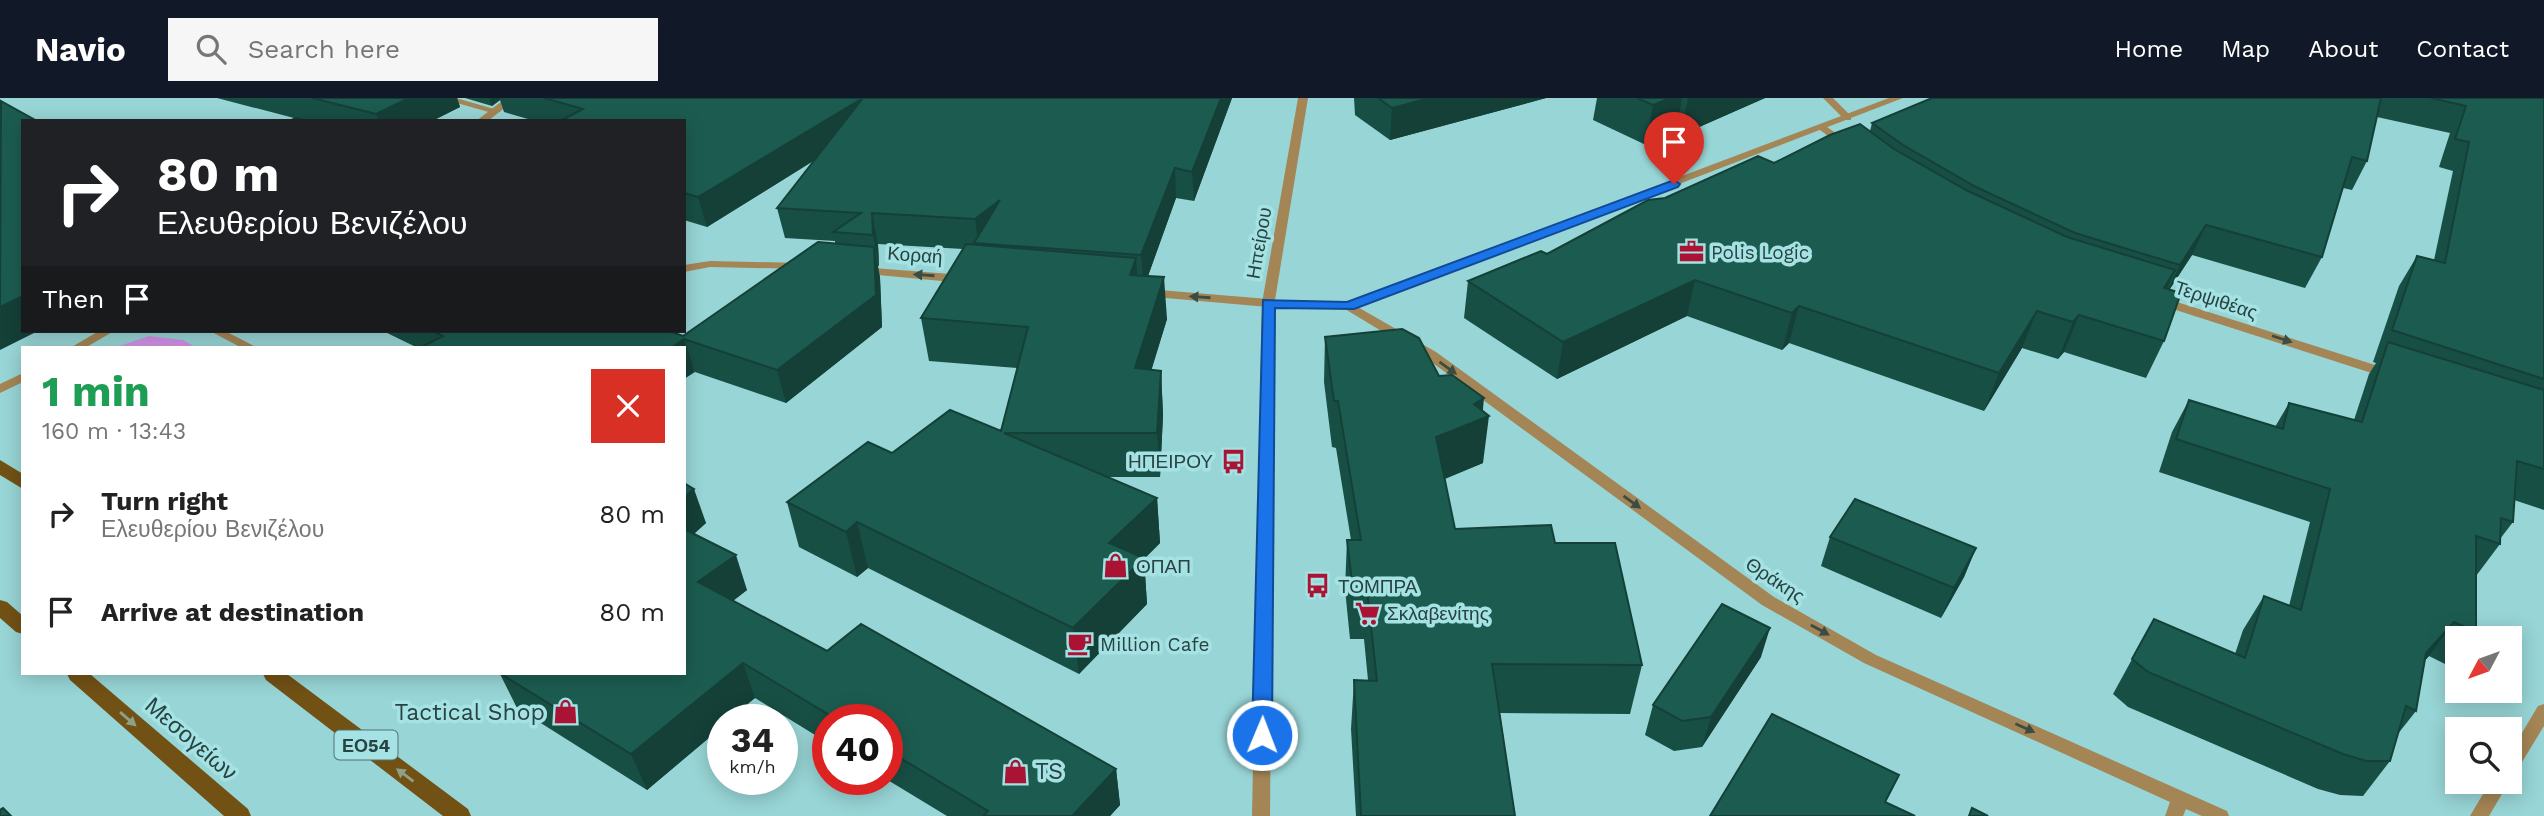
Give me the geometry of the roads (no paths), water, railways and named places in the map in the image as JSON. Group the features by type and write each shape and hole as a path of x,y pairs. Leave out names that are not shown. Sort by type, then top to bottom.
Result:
{"main road":[{"path":"0,466 21,482"},
{"path":"0,607 21,625"},
{"name":"Μεσογείων","path":"78,675 240,816"},
{"name":"ΕΟ54","path":"274,675 460,816"}],"street":[{"path":"444,98 496,111"},
{"path":"484,119 512,98"},
{"name":"Ηπείρου","path":"1261,816 1268,303 1303,98"},
{"path":"1828,98 1848,118"},
{"path":"1133,292 1268,303 1349,306 1898,98"},
{"path":"1824,128 1861,156"},
{"path":"686,269 709,264 816,267"},
{"name":"Κοραή","path":"844,269 982,280"},
{"name":"Τερψιθέας","path":"2150,297 2400,377"},
{"name":"Θράκης","path":"1349,306 1431,355 1768,601 1870,659 2221,816"},
{"path":"80,346 104,333"},
{"path":"220,333 248,346"},
{"path":"0,389 21,378"},
{"path":"2522,747 2544,711"},
{"path":"2479,816 2493,794"},
{"path":"2174,816 2180,797"}],"place":[{"name":"Polis Logic","path":"1691,252"},
{"name":"ΗΠΕΙΡΟΥ","path":"1233,461"},
{"name":"ΟΠΑΠ","path":"1116,566"},
{"name":"ΤΟΜΠΡΑ","path":"1318,586"},
{"name":"Σκλαβενίτης","path":"1367,613"},
{"name":"Million Cafe","path":"1080,644"},
{"name":"Tactical Shop","path":"565,712"},
{"name":"TS","path":"1015,771"}]}
